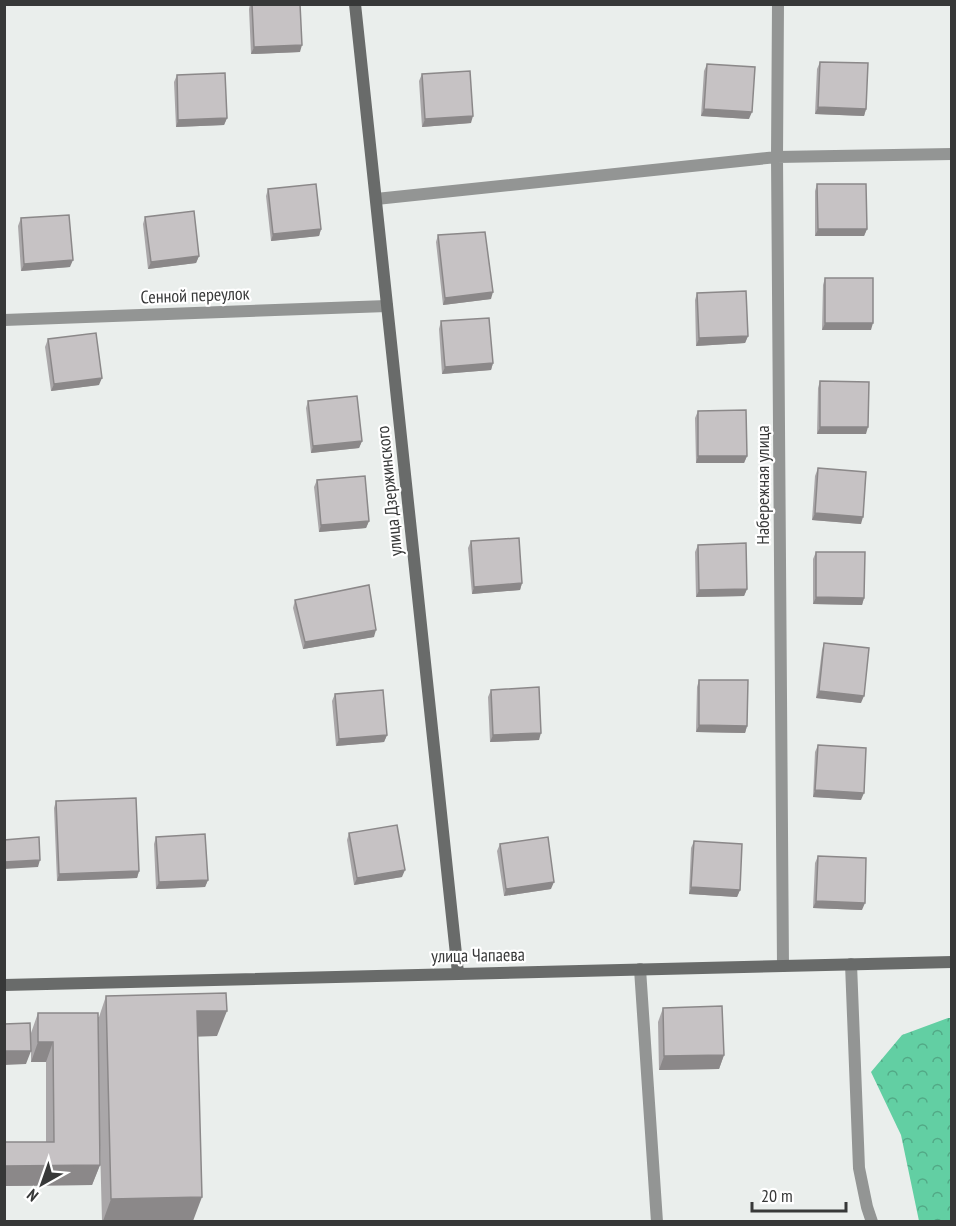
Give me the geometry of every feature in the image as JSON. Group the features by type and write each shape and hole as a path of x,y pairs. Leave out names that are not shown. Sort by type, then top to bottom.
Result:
{"street":[{"name":"улица Дзержинского","path":"355,4 458,973"},
{"name":"Набережная улица","path":"778,4 783,966"},
{"path":"376,199 777,157 951,154"},
{"name":"Сенной переулок","path":"4,320 387,306"},
{"name":"улица Чапаева","path":"4,985 951,962"},
{"path":"851,964 859,1168 872,1221"},
{"path":"640,969 657,1221"}],"green space":[{"path":"952,1018 951,1221 919,1221 901,1135 871,1072 902,1035"}],"building":[{"path":"252,4 300,4 302,45 254,47"},
{"path":"820,62 868,63 866,109 818,107"},
{"path":"707,64 755,67 752,112 704,109"},
{"path":"470,71 473,116 425,119 422,74"},
{"path":"225,73 227,118 178,120 177,75"},
{"path":"316,184 321,229 273,234 268,189"},
{"path":"817,184 866,184 867,229 818,229"},
{"path":"194,211 199,256 151,262 145,217"},
{"path":"69,215 73,260 24,264 21,218"},
{"path":"485,232 493,292 445,298 438,235"},
{"path":"825,278 873,278 873,323 825,323"},
{"path":"746,291 748,336 699,338 697,293"},
{"path":"489,318 493,363 445,367 441,321"},
{"path":"96,333 102,378 54,384 48,339"},
{"path":"820,381 869,382 868,427 820,427"},
{"path":"357,396 362,441 313,446 308,401"},
{"path":"746,410 747,456 698,456 698,411"},
{"path":"818,468 866,472 863,517 815,513"},
{"path":"365,476 369,521 321,525 317,480"},
{"path":"519,538 522,583 474,587 471,541"},
{"path":"746,543 747,589 699,590 698,545"},
{"path":"816,552 865,552 864,598 816,597"},
{"path":"369,585 376,630 305,642 295,600"},
{"path":"824,643 869,648 864,696 819,691"},
{"path":"699,680 748,680 747,726 699,725"},
{"path":"539,687 541,733 493,735 491,690"},
{"path":"383,690 387,735 339,739 335,694"},
{"path":"818,745 866,748 864,793 815,790"},
{"path":"136,798 139,871 59,874 56,801"},
{"path":"397,825 405,870 357,878 349,833"},
{"path":"205,834 208,880 159,882 156,837"},
{"path":"39,837 40,860 4,862 4,840"},
{"path":"548,837 554,882 506,889 500,844"},
{"path":"694,841 742,844 740,890 691,887"},
{"path":"818,856 866,858 865,903 816,901"},
{"path":"226,993 227,1011 197,1011 202,1197 111,1199 106,996"},
{"path":"722,1006 724,1055 664,1056 663,1008"},
{"path":"38,1013 98,1013 100,1165 4,1166 4,1142 54,1142 53,1042 38,1042"},
{"path":"30,1023 31,1051 4,1051 4,1024"}]}
